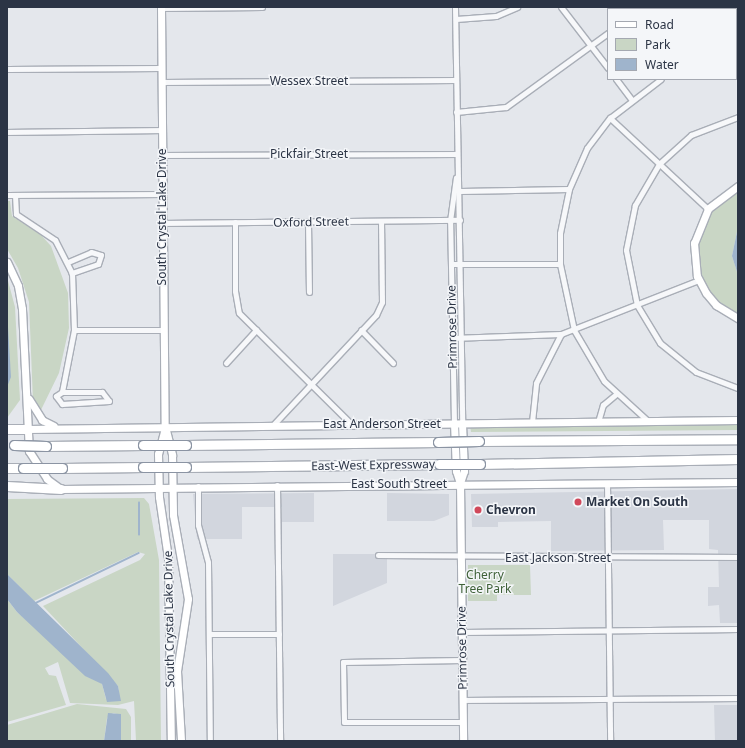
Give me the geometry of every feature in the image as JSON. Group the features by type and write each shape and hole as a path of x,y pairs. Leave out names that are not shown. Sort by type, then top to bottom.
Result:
{"highway":[{"path":"7,429 27,429"},
{"name":"East-West Expressway","path":"11,446 736,439"},
{"name":"East-West Expressway","path":"7,468 480,464 736,459"},
{"path":"7,486 61,489"}],"main road":[{"name":"South Crystal Lake Drive","path":"160,7 165,426 172,454 173,515 188,599 177,671 180,741"},
{"path":"738,186 708,209 694,243 699,280 716,305 738,318"},
{"path":"7,262 21,301 27,393 27,429 32,458 52,484 61,489"},
{"path":"27,393 42,420 60,427"},
{"name":"East Anderson Street","path":"27,429 60,427 738,420"},
{"name":"Primrose Drive","path":"454,423 456,471 460,484 463,741"},
{"name":"Primrose Drive","path":"460,484 464,471 462,423"},
{"name":"South Crystal Lake Drive","path":"165,426 158,454 159,488 168,558 171,741"},
{"name":"East South Street","path":"61,489 159,488 172,486 738,482"}],"street":[{"path":"160,7 262,7"},
{"name":"Primrose Drive","path":"454,423 450,221 457,170 455,7"},
{"path":"456,19 496,16 517,7"},
{"path":"561,7 607,67"},
{"path":"456,112 506,107 607,34"},
{"path":"7,69 161,68"},
{"name":"Wessex Street","path":"161,82 456,80"},
{"path":"617,80 632,100"},
{"path":"648,421 616,394 594,366 574,330 560,264 560,233 569,189 587,148 610,118 660,80"},
{"path":"738,117 691,135 659,164 635,205 627,240 627,268 637,305 660,344 682,363 738,388"},
{"path":"610,118 708,209"},
{"path":"7,132 162,130"},
{"name":"Pickfair Street","path":"162,155 457,154"},
{"name":"Primrose Drive","path":"457,170 460,191 462,423"},
{"path":"460,191 569,189"},
{"path":"7,195 162,194"},
{"path":"15,195 16,214 55,240 68,262 72,273 74,330 62,392 56,396 62,404 109,401 109,396 102,392 62,392"},
{"name":"Oxford Street","path":"163,223 460,220"},
{"path":"273,425 310,383 376,315 382,302 381,221"},
{"path":"235,222 236,302 239,313 351,424"},
{"path":"308,222 309,292"},
{"path":"68,262 91,252 101,255 98,264 72,273"},
{"path":"451,264 560,264"},
{"path":"452,338 561,334 699,280"},
{"path":"74,330 163,330"},
{"path":"226,363 256,330"},
{"path":"361,330 393,363"},
{"path":"532,422 536,383 561,334"},
{"path":"598,422 603,405 616,394"},
{"path":"607,482 610,741"},
{"path":"277,485 280,741"},
{"path":"198,486 198,525 208,562 210,741"},
{"name":"East Jackson Street","path":"378,555 608,558 738,557"},
{"path":"462,632 738,630"},
{"path":"209,634 279,634"},
{"path":"462,660 343,662 344,722 463,722"},
{"path":"463,700 738,698"}],"shaded area":[{"path":"738,489 738,623 720,623 719,605 708,606 708,587 719,587 718,550 709,549 709,520 663,520 664,550 551,551 551,521 498,522 498,527 472,527 471,494"},
{"path":"314,493 314,522 282,522 282,507 242,507 242,539 197,539 193,494"},
{"path":"387,493 449,494 449,515 434,521 387,521"},
{"path":"333,554 387,554 387,583 333,606"},
{"path":"714,705 738,705 738,741 715,741"}],"green space":[{"path":"738,190 738,227 732,256 738,275 738,314 722,305 707,288 698,264 697,243 712,209"},
{"path":"7,201 10,201 12,216 41,235 51,246 68,293 69,328 59,373 40,412 33,402 29,302 18,268 7,249"},
{"path":"7,277 15,307 20,400 7,418"},
{"path":"738,423 738,430 471,432 470,426"},
{"path":"144,498 149,504 159,560 161,741 136,741 134,701 118,705 70,703 58,662 45,668 49,675 56,676 66,705 7,722 7,599 17,612 102,684 106,699 119,692 118,686 43,606 140,560 145,554 138,552 34,601 7,574 7,499"},
{"name":"Cherry Tree Park","path":"468,565 530,565 531,595 497,595 497,601 468,601"},
{"path":"77,704 126,709 131,717 131,741 121,741 121,715 113,713 107,718 104,741 7,741 7,725"}],"water":[{"path":"738,227 738,275 732,256"},
{"path":"7,310 11,377 7,387"},
{"path":"7,574 108,673 118,686 121,701 107,702 102,684 85,676 17,612 7,599"},
{"path":"108,713 121,714 121,741 104,741"}],"waterway":[{"path":"139,503 139,535"},
{"path":"36,603 139,553"}],"place":[{"name":"Market On South","path":"578,502"},
{"name":"Chevron","path":"478,510"}]}
